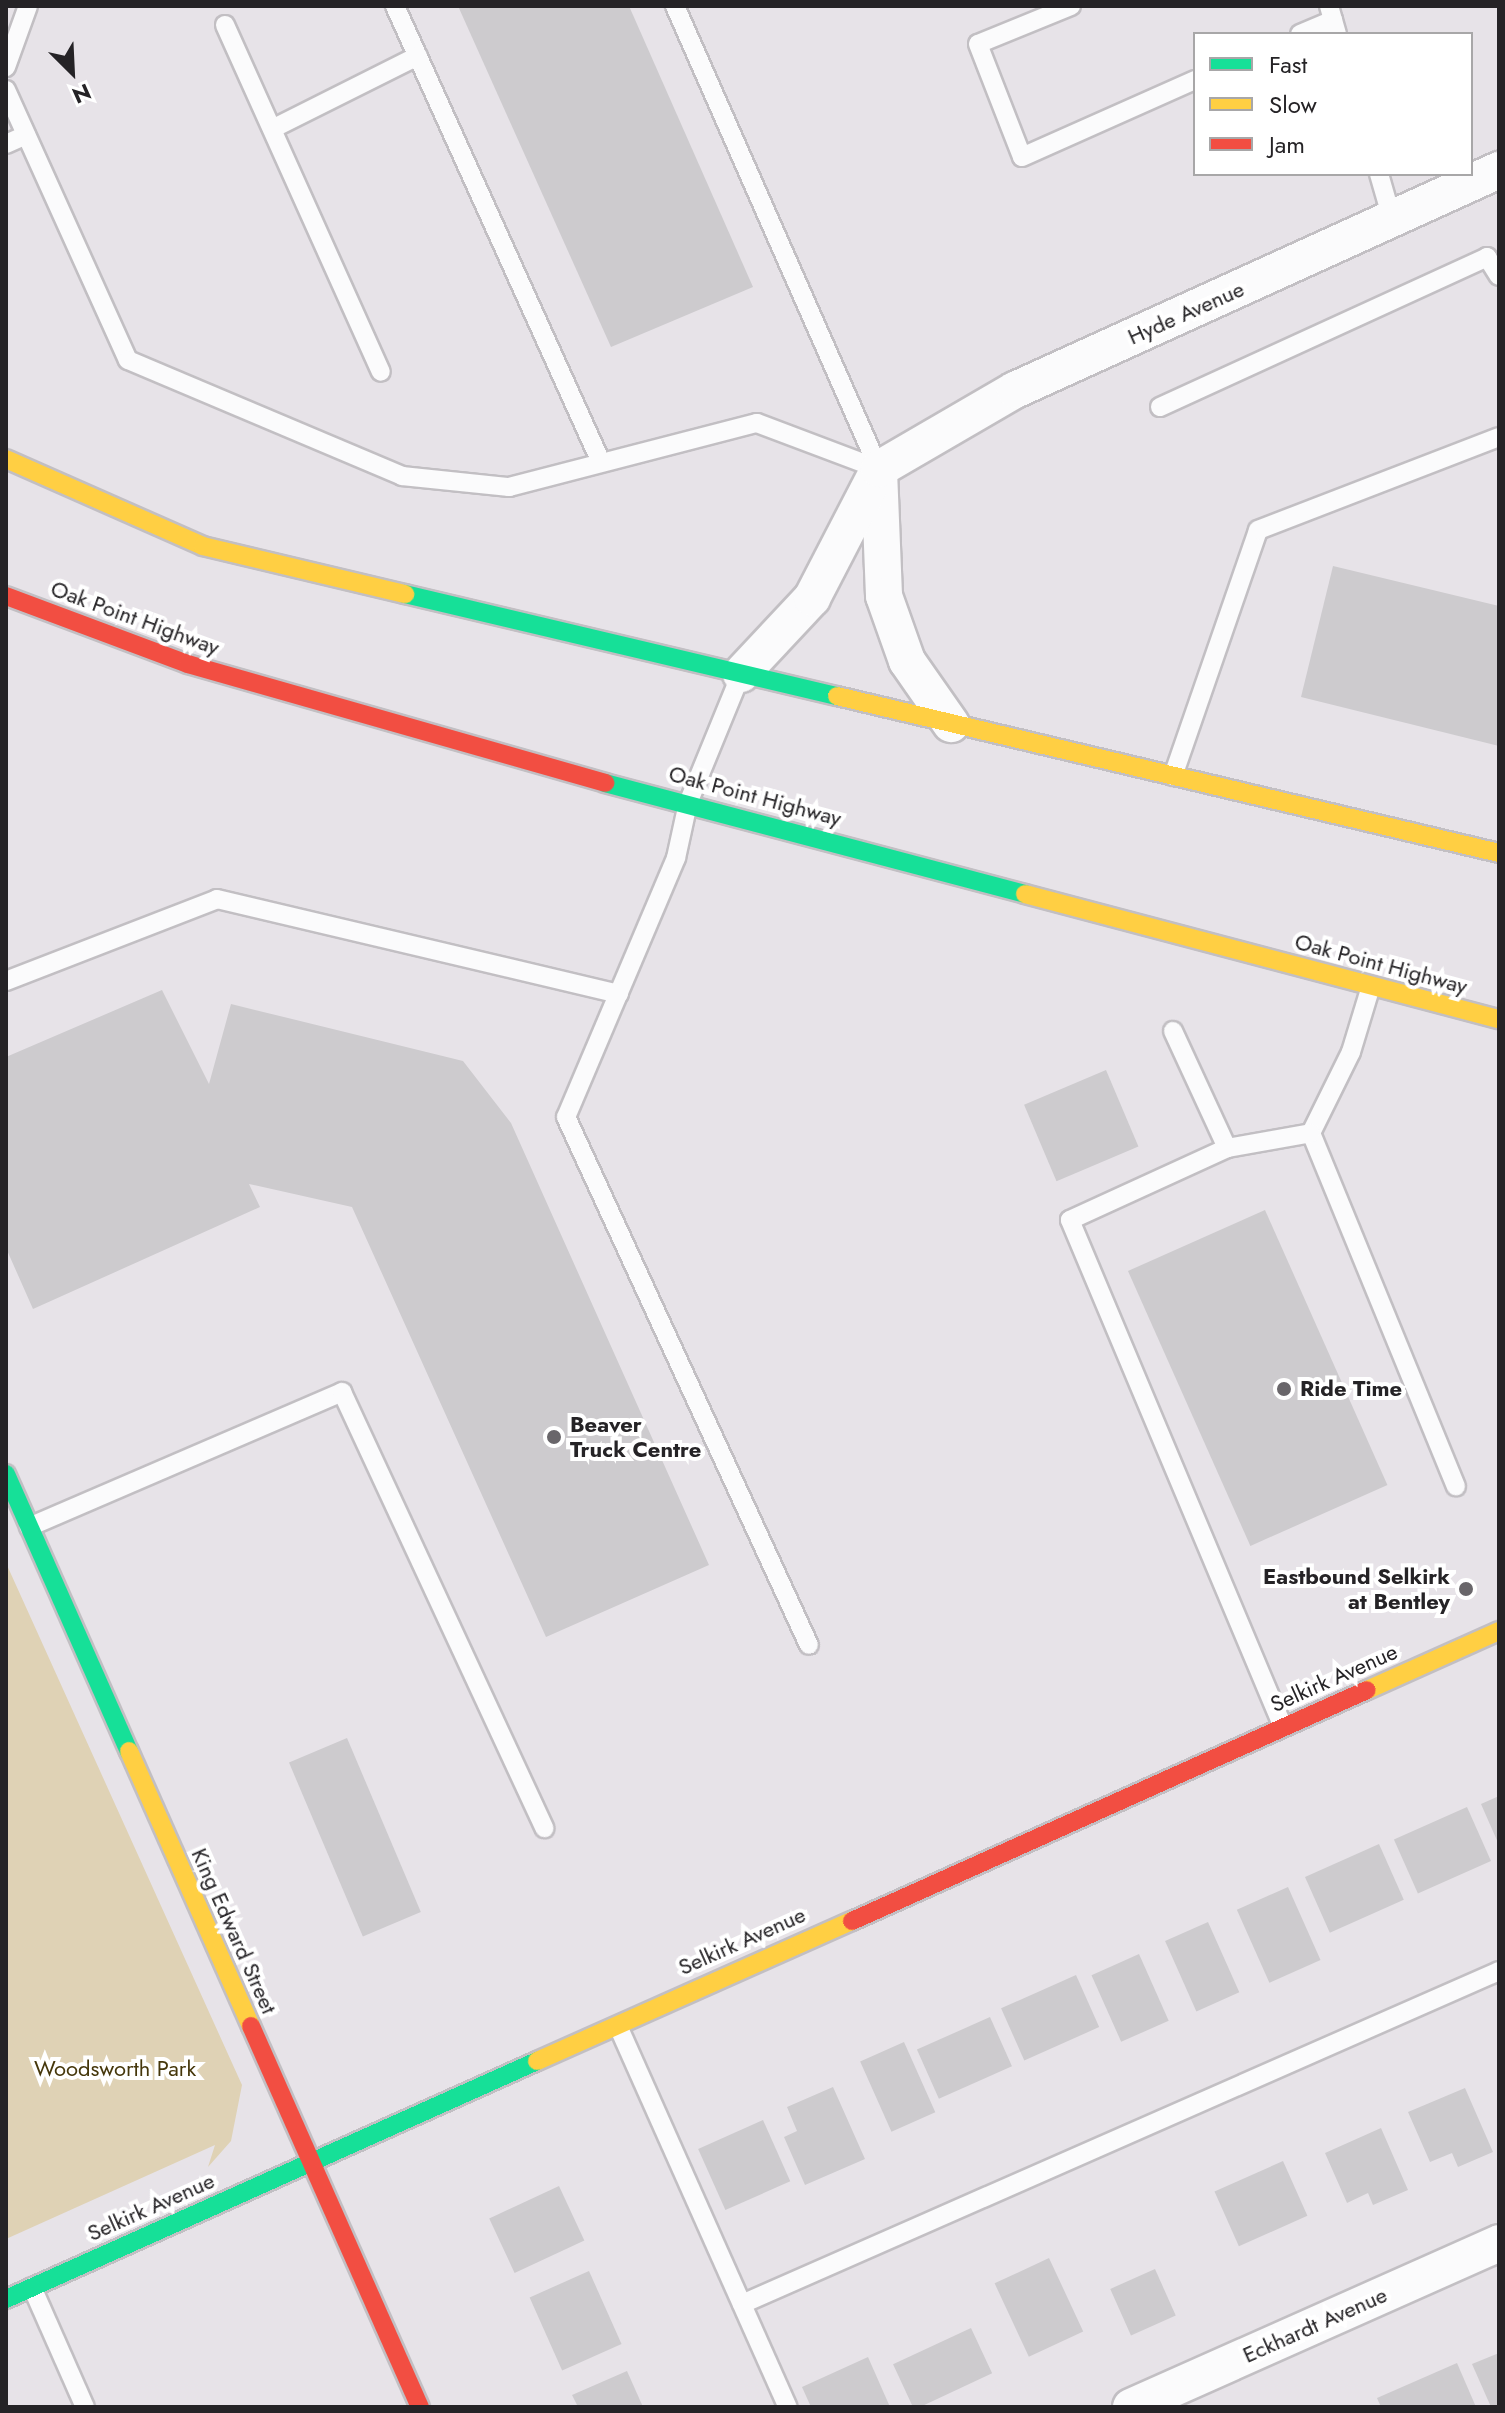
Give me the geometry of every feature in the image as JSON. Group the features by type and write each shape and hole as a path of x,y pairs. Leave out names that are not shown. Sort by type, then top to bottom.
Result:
{"main road":[{"path":"6,459 203,546 1499,853"},
{"name":"Oak Point Highway","path":"6,596 188,664 395,727 1499,1019"},
{"name":"King Edward Street","path":"6,1474 420,2407"},
{"name":"Selkirk Avenue","path":"6,2299 1499,1631"}],"street":[{"name":"Hyde Avenue","path":"879,469 1015,390 1499,170"},
{"path":"741,674 812,598 879,469"},
{"path":"879,469 884,596 907,661 951,724"},
{"name":"Eckhardt Avenue","path":"1131,2407 1499,2243"}],"lane":[{"path":"6,67 28,6"},
{"path":"395,6 600,460"},
{"path":"675,6 879,469"},
{"path":"1071,6 978,44 1022,157 1193,81"},
{"path":"1305,32 1333,20"},
{"path":"225,25 274,128 381,372"},
{"path":"274,128 418,56"},
{"path":"6,90 128,360 402,476 509,487 600,460 757,423 879,469"},
{"path":"6,144 26,135"},
{"path":"1380,176 1392,219"},
{"path":"1160,407 1487,257 1499,276"},
{"path":"1173,776 1258,530 1499,437"},
{"path":"741,674 688,803 676,858 566,1117 809,1645"},
{"path":"6,981 217,899 619,994"},
{"path":"1371,986 1351,1052 1311,1133 1456,1486"},
{"path":"1173,1031 1227,1148"},
{"path":"1283,1727 1070,1220 1227,1148 1311,1133"},
{"path":"29,1527 342,1392 544,1828"},
{"path":"742,2304 1499,1971"},
{"path":"617,2023 788,2407"},
{"path":"32,2287 85,2407"}],"green space":[{"name":"Woodsworth Park","path":"6,1563 242,2085 231,2141 208,2167 215,2145 6,2239"}],"building":[{"path":"458,6 629,6 753,287 611,347"},
{"path":"1333,566 1499,606 1499,746 1301,697"},
{"name":"Beaver Truck Centre","path":"162,990 209,1084 231,1004 463,1061 511,1123 709,1565 546,1637 352,1207 249,1184 260,1207 33,1309 6,1248 6,1057"},
{"path":"1106,1070 1138,1146 1057,1181 1024,1105"},
{"path":"1265,1210 1387,1485 1250,1546 1128,1271"},
{"path":"347,1738 421,1912 363,1937 289,1763"},
{"path":"1499,1796 1499,1845 1481,1804"},
{"path":"1467,1807 1491,1861 1418,1893 1394,1840"},
{"path":"1379,1844 1404,1900 1330,1933 1305,1877"},
{"path":"1288,1887 1321,1960 1269,1983 1237,1910"},
{"path":"1208,1922 1239,1992 1196,2011 1165,1941"},
{"path":"1139,1954 1169,2021 1121,2042 1091,1975"},
{"path":"1076,1975 1099,2027 1024,2060 1001,2008"},
{"path":"990,2017 1012,2066 939,2099 917,2050"},
{"path":"904,2042 935,2112 891,2132 860,2062"},
{"path":"833,2087 865,2159 805,2185 784,2137 797,2131 787,2107"},
{"path":"1465,2088 1493,2152 1458,2167 1452,2153 1430,2162 1408,2112"},
{"path":"763,2120 790,2181 725,2210 698,2149"},
{"path":"1381,2128 1408,2190 1373,2205 1368,2193 1347,2203 1325,2153"},
{"path":"1283,2161 1307,2216 1239,2246 1214,2192"},
{"path":"559,2186 584,2240 515,2273 489,2219"},
{"path":"1049,2258 1083,2331 1029,2357 995,2283"},
{"path":"1155,2269 1176,2316 1131,2336 1110,2289"},
{"path":"589,2271 622,2344 562,2371 530,2297"},
{"path":"971,2328 992,2373 920,2407 913,2407 893,2364"},
{"path":"1499,2353 1499,2407 1491,2407 1472,2364"},
{"path":"868,2357 890,2407 811,2407 802,2387"},
{"path":"1457,2363 1476,2407 1381,2407 1377,2398"},
{"path":"627,2371 643,2407 578,2407 572,2395"}],"traffic: fast":[{"path":"405,594 837,696"},
{"path":"605,783 1025,894"},
{"path":"6,1474 129,1751"},
{"path":"6,2299 537,2061"}],"traffic: slow":[{"path":"6,459 203,546 405,594"},
{"path":"837,696 1499,853"},
{"path":"1025,894 1499,1019"},
{"path":"1367,1690 1499,1631"},
{"path":"129,1751 251,2026"},
{"path":"537,2061 852,1921"}],"traffic: jam":[{"path":"6,596 188,664 605,783"},
{"path":"852,1921 1367,1690"},
{"path":"251,2026 420,2407"}],"place":[{"name":"Ride Time","path":"1284,1389"},
{"name":"Beaver Truck Centre","path":"554,1437"},
{"name":"Eastbound Selkirk at Bentley","path":"1466,1589"}]}
